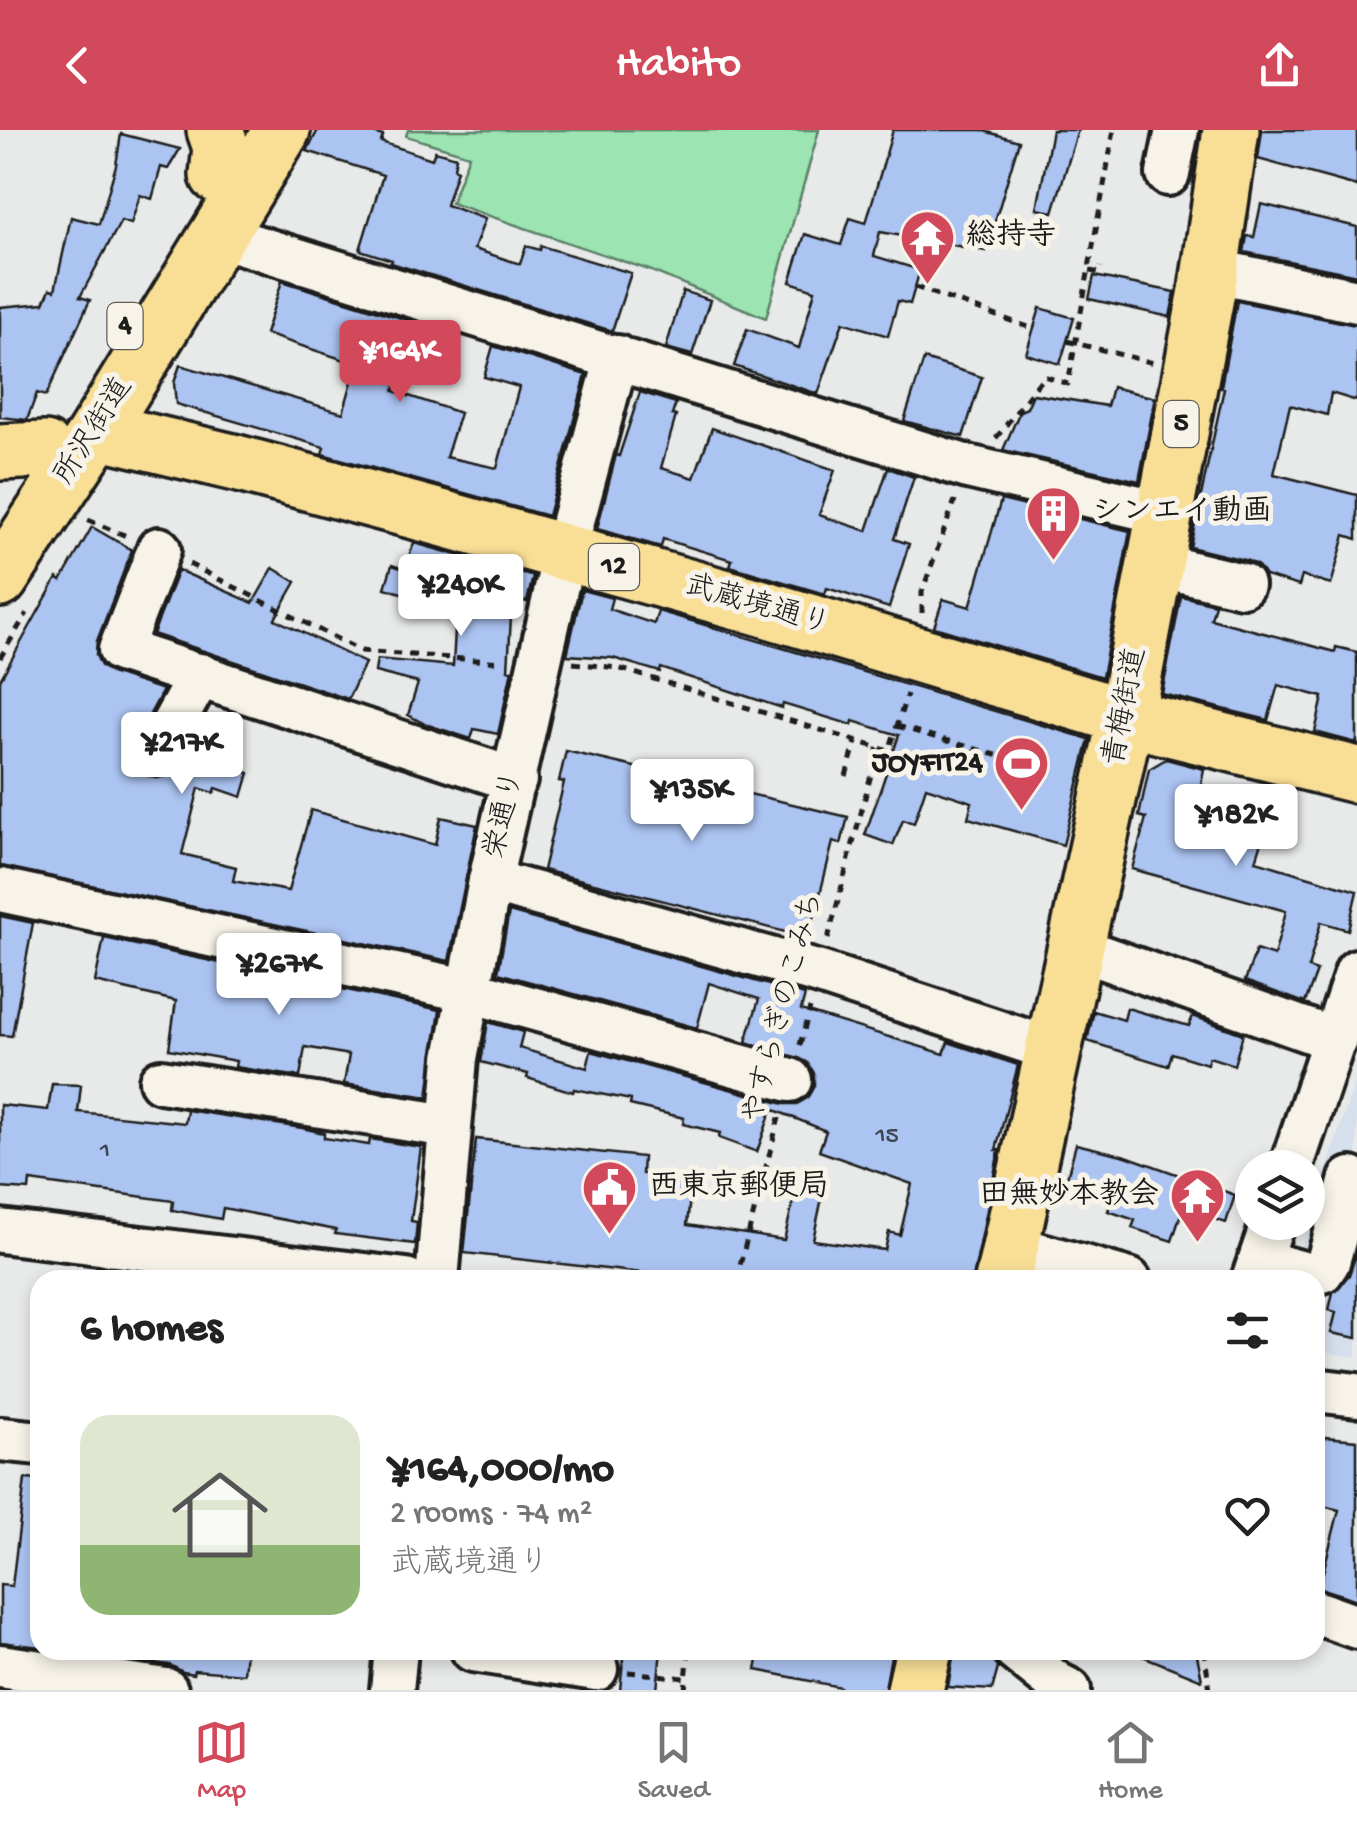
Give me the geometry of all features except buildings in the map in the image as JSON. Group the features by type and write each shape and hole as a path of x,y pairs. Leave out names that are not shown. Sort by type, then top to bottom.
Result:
{"main road":[{"name":"所沢街道","path":"14,594 98,430 282,130"},
{"name":"青梅街道","path":"1031,1258 1053,1050 1126,717 1210,270 1220,132"},
{"name":"所沢街道","path":"0,520 23,451 226,145"},
{"name":"武蔵境通り","path":"98,430 236,462 759,607 1349,781"},
{"path":"915,1690 922,1660"}],"street":[{"path":"1168,174 1177,130"},
{"path":"217,234 968,467 1159,539 1242,585"},
{"path":"1210,270 1357,301"},
{"name":"栄通り","path":"438,1270 456,1058 490,881 564,554 617,357"},
{"path":"160,550 120,650 515,780"},
{"path":"157,753 200,675"},
{"path":"490,881 820,973 1053,1050"},
{"path":"0,890 470,991 790,1080"},
{"path":"1076,948 1335,1040"},
{"path":"1298,1150 1357,971"},
{"path":"160,1082 449,1126"},
{"path":"1323,1270 1351,1180"},
{"path":"0,1230 325,1270"},
{"path":"1262,1255 1292,1270"},
{"path":"1031,1258 1084,1270"},
{"path":"0,1439 30,1442"},
{"path":"1325,1616 1357,1627"},
{"path":"392,1690 395,1660"},
{"path":"515,1660 574,1674"},
{"path":"1027,1660 1068,1690"},
{"path":"0,1666 166,1690"}],"path":[{"path":"991,444 1044,376 1068,384 1114,130"},
{"path":"1090,271 1100,272 1101,266"},
{"path":"916,287 1034,329"},
{"path":"1067,341 1168,367"},
{"path":"922,628 922,592 958,490"},
{"path":"76,515 160,550 362,651 618,668 890,752 908,688"},
{"path":"0,658 14,594"},
{"path":"897,726 1030,765"},
{"path":"846,776 856,742"},
{"name":"やすらぎのこみち","path":"738,1270 878,748"},
{"path":"686,1690 688,1660"},
{"path":"1206,1660 1210,1690"},
{"path":"574,1674 685,1678"}],"shaded area":[{"path":"1357,1076 1357,1357 1325,1352 1325,1270 1293,1270 1303,1240 1325,1240 1325,1173"}],"green space":[{"path":"408,130 819,130 766,318 649,270 451,203 469,155 406,136"}],"place":[{"name":"総持寺","path":"927,286"},
{"name":"シンエイ動画","path":"1053,562"},
{"name":"JOYFIT24","path":"1022,813"},
{"name":"西東京郵便局","path":"610,1237"},
{"name":"田無妙本教会","path":"1198,1245"}]}
